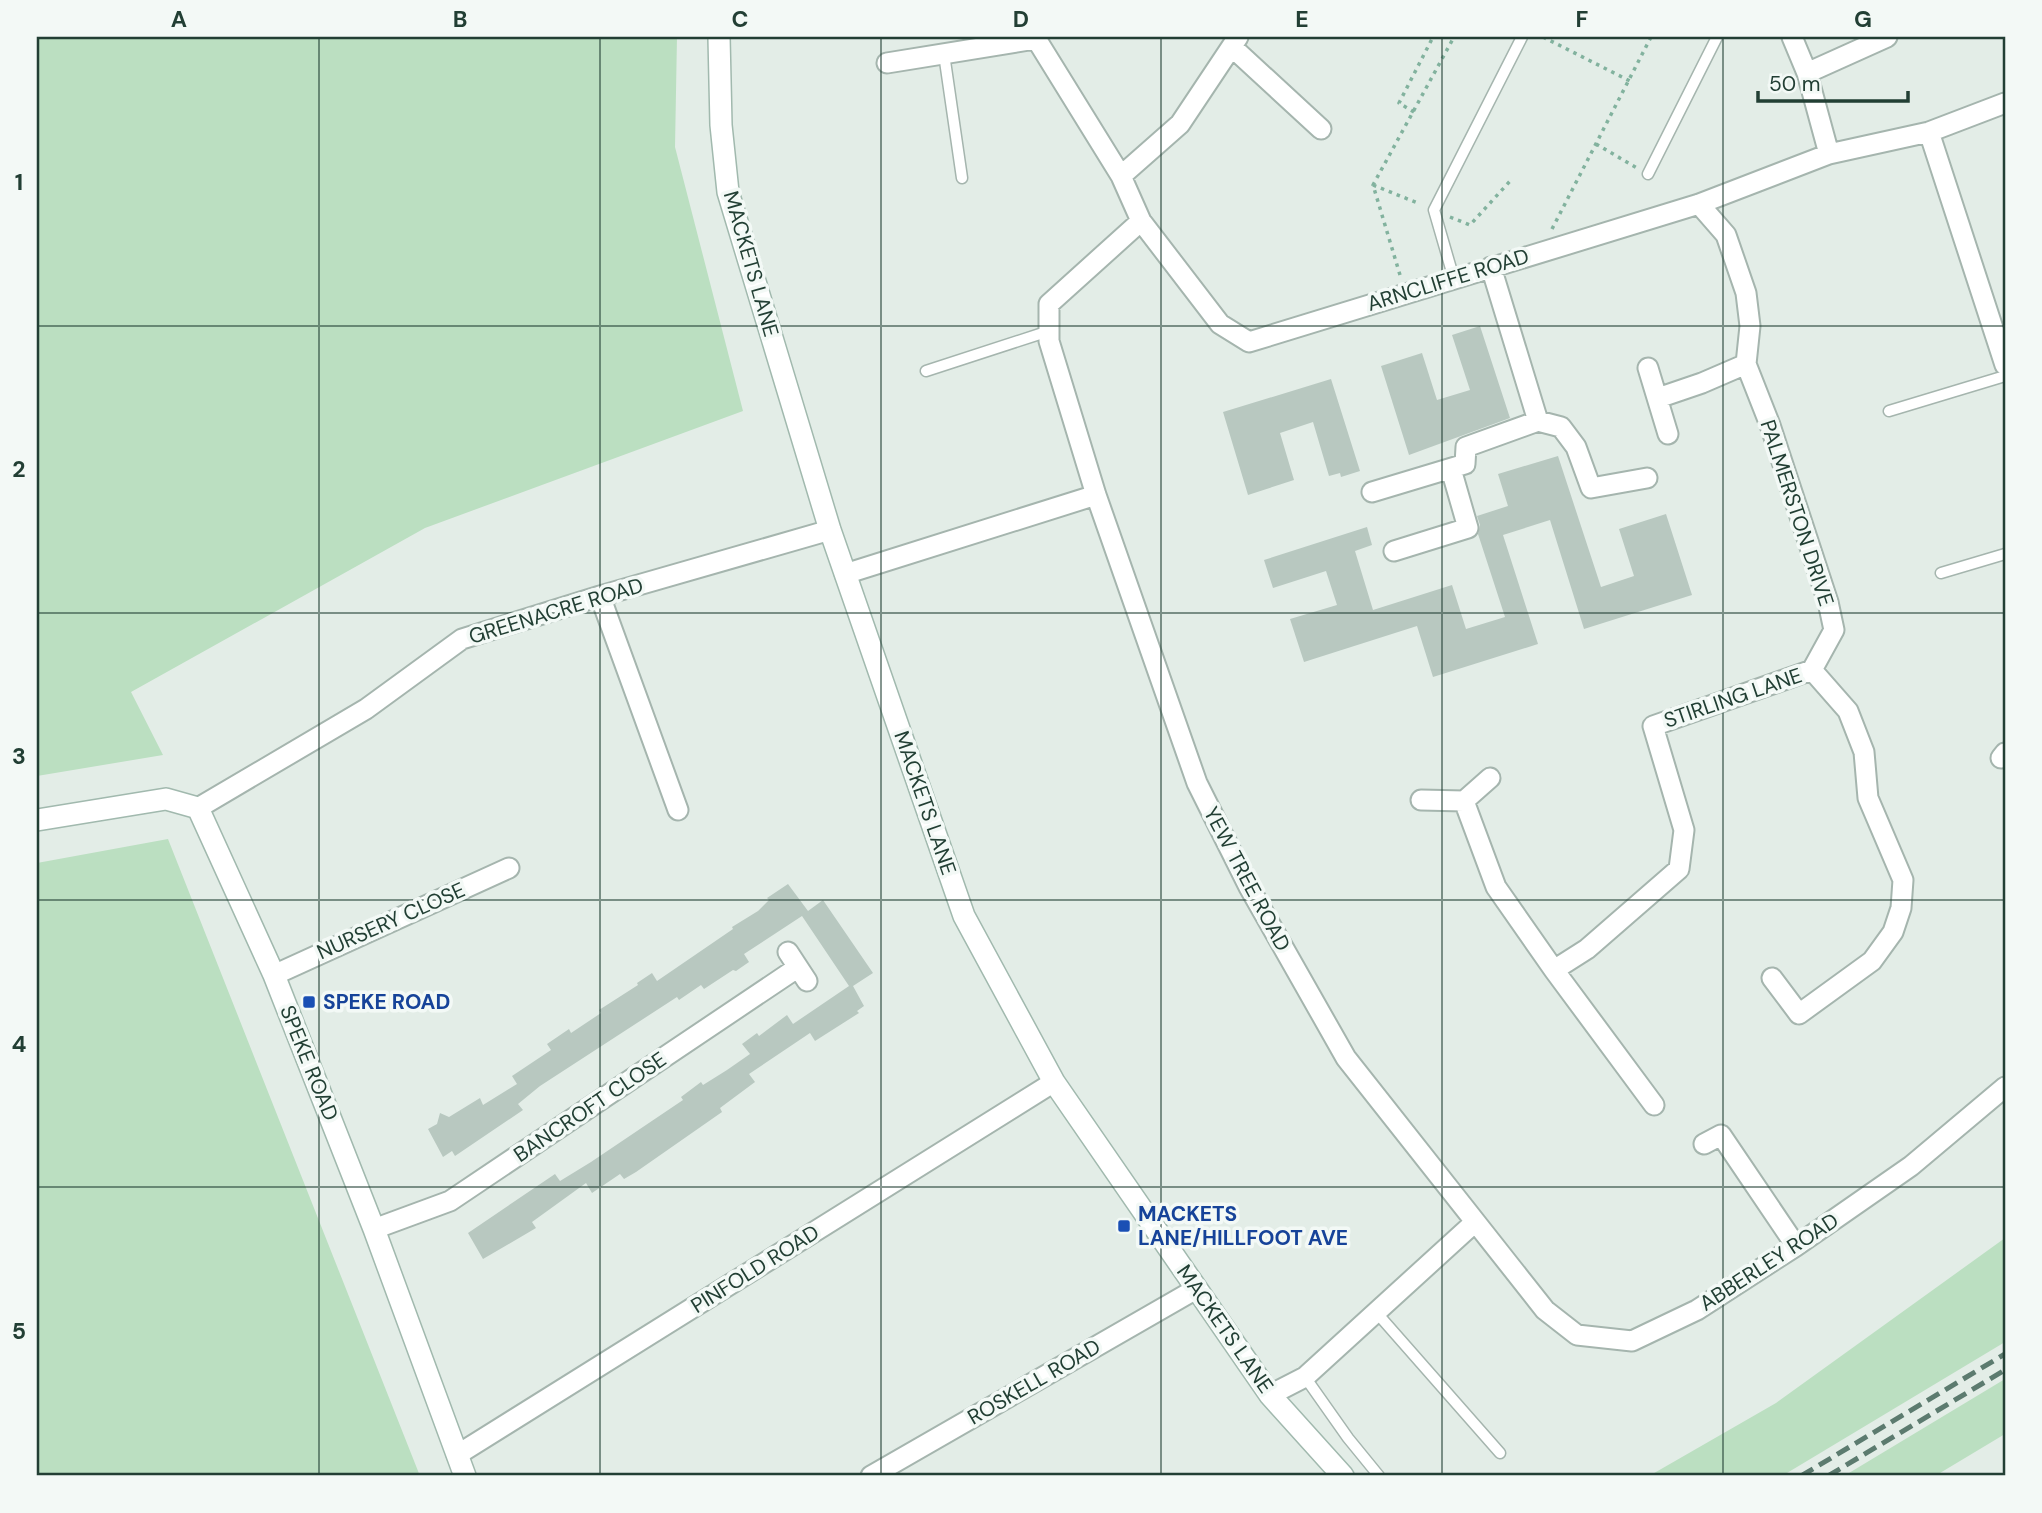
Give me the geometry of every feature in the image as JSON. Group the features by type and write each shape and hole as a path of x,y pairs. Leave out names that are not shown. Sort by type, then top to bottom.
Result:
{"street":[{"name":"MACKETS LANE","path":"719,37 721,125 728,192 830,530 964,916 1054,1082 1270,1395 1343,1476"},
{"path":"1792,37 1807,73 1829,154"},
{"path":"1807,73 1887,37"},
{"name":"ARNCLIFFE ROAD","path":"1035,38 1121,176 1141,221 1220,324 1249,342 1699,204 1829,154 1929,132 2005,103"},
{"path":"887,63 1035,38"},
{"path":"1121,176 1180,124 1235,42 1321,129"},
{"path":"1929,132 2005,365"},
{"name":"PALMERSTON DRIVE","path":"1699,204 1726,235 1746,293 1750,326 1745,364 1770,425 1828,602 1833,630 1812,670"},
{"name":"YEW TREE ROAD","path":"1141,221 1049,304 1049,341 1096,495 1197,783 1249,887 1346,1058 1520,1278"},
{"path":"1491,267 1538,421"},
{"path":"1658,398 1745,364"},
{"path":"1648,368 1668,434"},
{"path":"1372,492 1465,464 1466,447 1538,421 1561,427 1576,447 1591,488 1647,478"},
{"path":"1394,551 1468,528 1451,469"},
{"path":"845,574 1096,495"},
{"name":"GREENACRE ROAD","path":"198,808 366,709 462,639 830,530"},
{"path":"600,596 678,810"},
{"path":"1772,978 1799,1014 1872,961 1893,932 1902,908 1903,880 1868,798 1864,752 1848,712 1812,670"},
{"name":"STIRLING LANE","path":"1554,970 1587,949 1679,869 1684,830 1653,726 1812,670"},
{"path":"1421,800 1464,801 1490,778"},
{"path":"37,820 166,799 198,808"},
{"path":"1464,801 1496,887 1654,1105"},
{"name":"SPEKE ROAD","path":"198,808 274,975 374,1229 465,1476"},
{"name":"NURSERY CLOSE","path":"274,975 509,868"},
{"name":"BANCROFT CLOSE","path":"374,1229 450,1201 798,967"},
{"name":"PINFOLD ROAD","path":"457,1455 1054,1082"},
{"name":"ABBERLEY ROAD","path":"1520,1278 1545,1310 1577,1335 1632,1341 1698,1310 1796,1246 1911,1166 2005,1087"},
{"path":"1704,1144 1721,1135 1796,1246"},
{"path":"1270,1395 1305,1377 1474,1223"},
{"name":"ROSKELL ROAD","path":"871,1476 1196,1289"}],"lane":[{"path":"1454,279 1434,210 1522,37"},
{"path":"1648,174 1717,37"},
{"path":"944,54 962,178"},
{"path":"926,371 1049,331"},
{"path":"1889,411 2005,376"},
{"path":"1941,573 2005,554"},
{"path":"1376,1312 1500,1453"},
{"name":"MACKETS LANE","path":"1305,1377 1379,1476"}],"path":[{"path":"1414,112 1399,103 1433,37"},
{"path":"1405,294 1373,185 1454,37"},
{"path":"1543,37 1630,81"},
{"path":"1540,253 1651,37"},
{"path":"1596,145 1648,174"}],"green space":[{"path":"37,37 677,37 675,147 743,411 425,528 131,692 163,755 37,776"},
{"path":"168,839 420,1476 37,1476 37,863"},
{"path":"2005,1238 2005,1342 1782,1476 1649,1476 1776,1403"},
{"path":"2005,1379 2005,1434 1935,1476 1844,1476"}],"building":[{"path":"1480,326 1510,418 1409,455 1381,366 1422,353 1437,400 1470,390 1452,335"},
{"path":"1331,379 1360,471 1341,477 1340,473 1329,476 1313,422 1280,433 1294,480 1248,495 1223,412"},
{"path":"1558,456 1601,587 1634,576 1619,529 1666,514 1692,595 1584,629 1550,520 1503,535 1538,644 1433,677 1417,626 1304,662 1290,619 1337,605 1326,571 1273,588 1264,560 1367,527 1372,545 1355,551 1373,610 1452,585 1466,629 1505,617 1478,534 1480,525 1477,516 1508,506 1498,474"},
{"path":"788,884 808,911 823,900 873,973 853,986 864,1006 857,1011 859,1013 815,1041 810,1033 749,1074 755,1082 720,1108 722,1112 636,1172 624,1179 620,1174 592,1193 586,1183 532,1222 536,1228 483,1259 468,1233 555,1174 560,1181 591,1162 683,1100 681,1097 701,1082 703,1085 727,1070 750,1054 742,1044 757,1033 759,1036 787,1015 793,1024 849,986 802,916 744,954 749,962 736,971 733,970 704,989 701,985 679,1000 677,997 540,1086 518,1104 523,1110 455,1156 452,1151 443,1157 428,1129 437,1124 440,1113 449,1117 480,1098 483,1105 517,1084 512,1076 551,1050 547,1044 569,1029 571,1033 601,1013 599,1010 652,973 657,981 758,911 769,900 767,898"}],"railway":[{"path":"1801,1476 2005,1354"},
{"path":"1828,1476 2005,1370"}],"place":[{"name":"SPEKE ROAD","path":"309,1002"},
{"name":"MACKETS LANE/HILLFOOT AVE","path":"1124,1226"}]}
